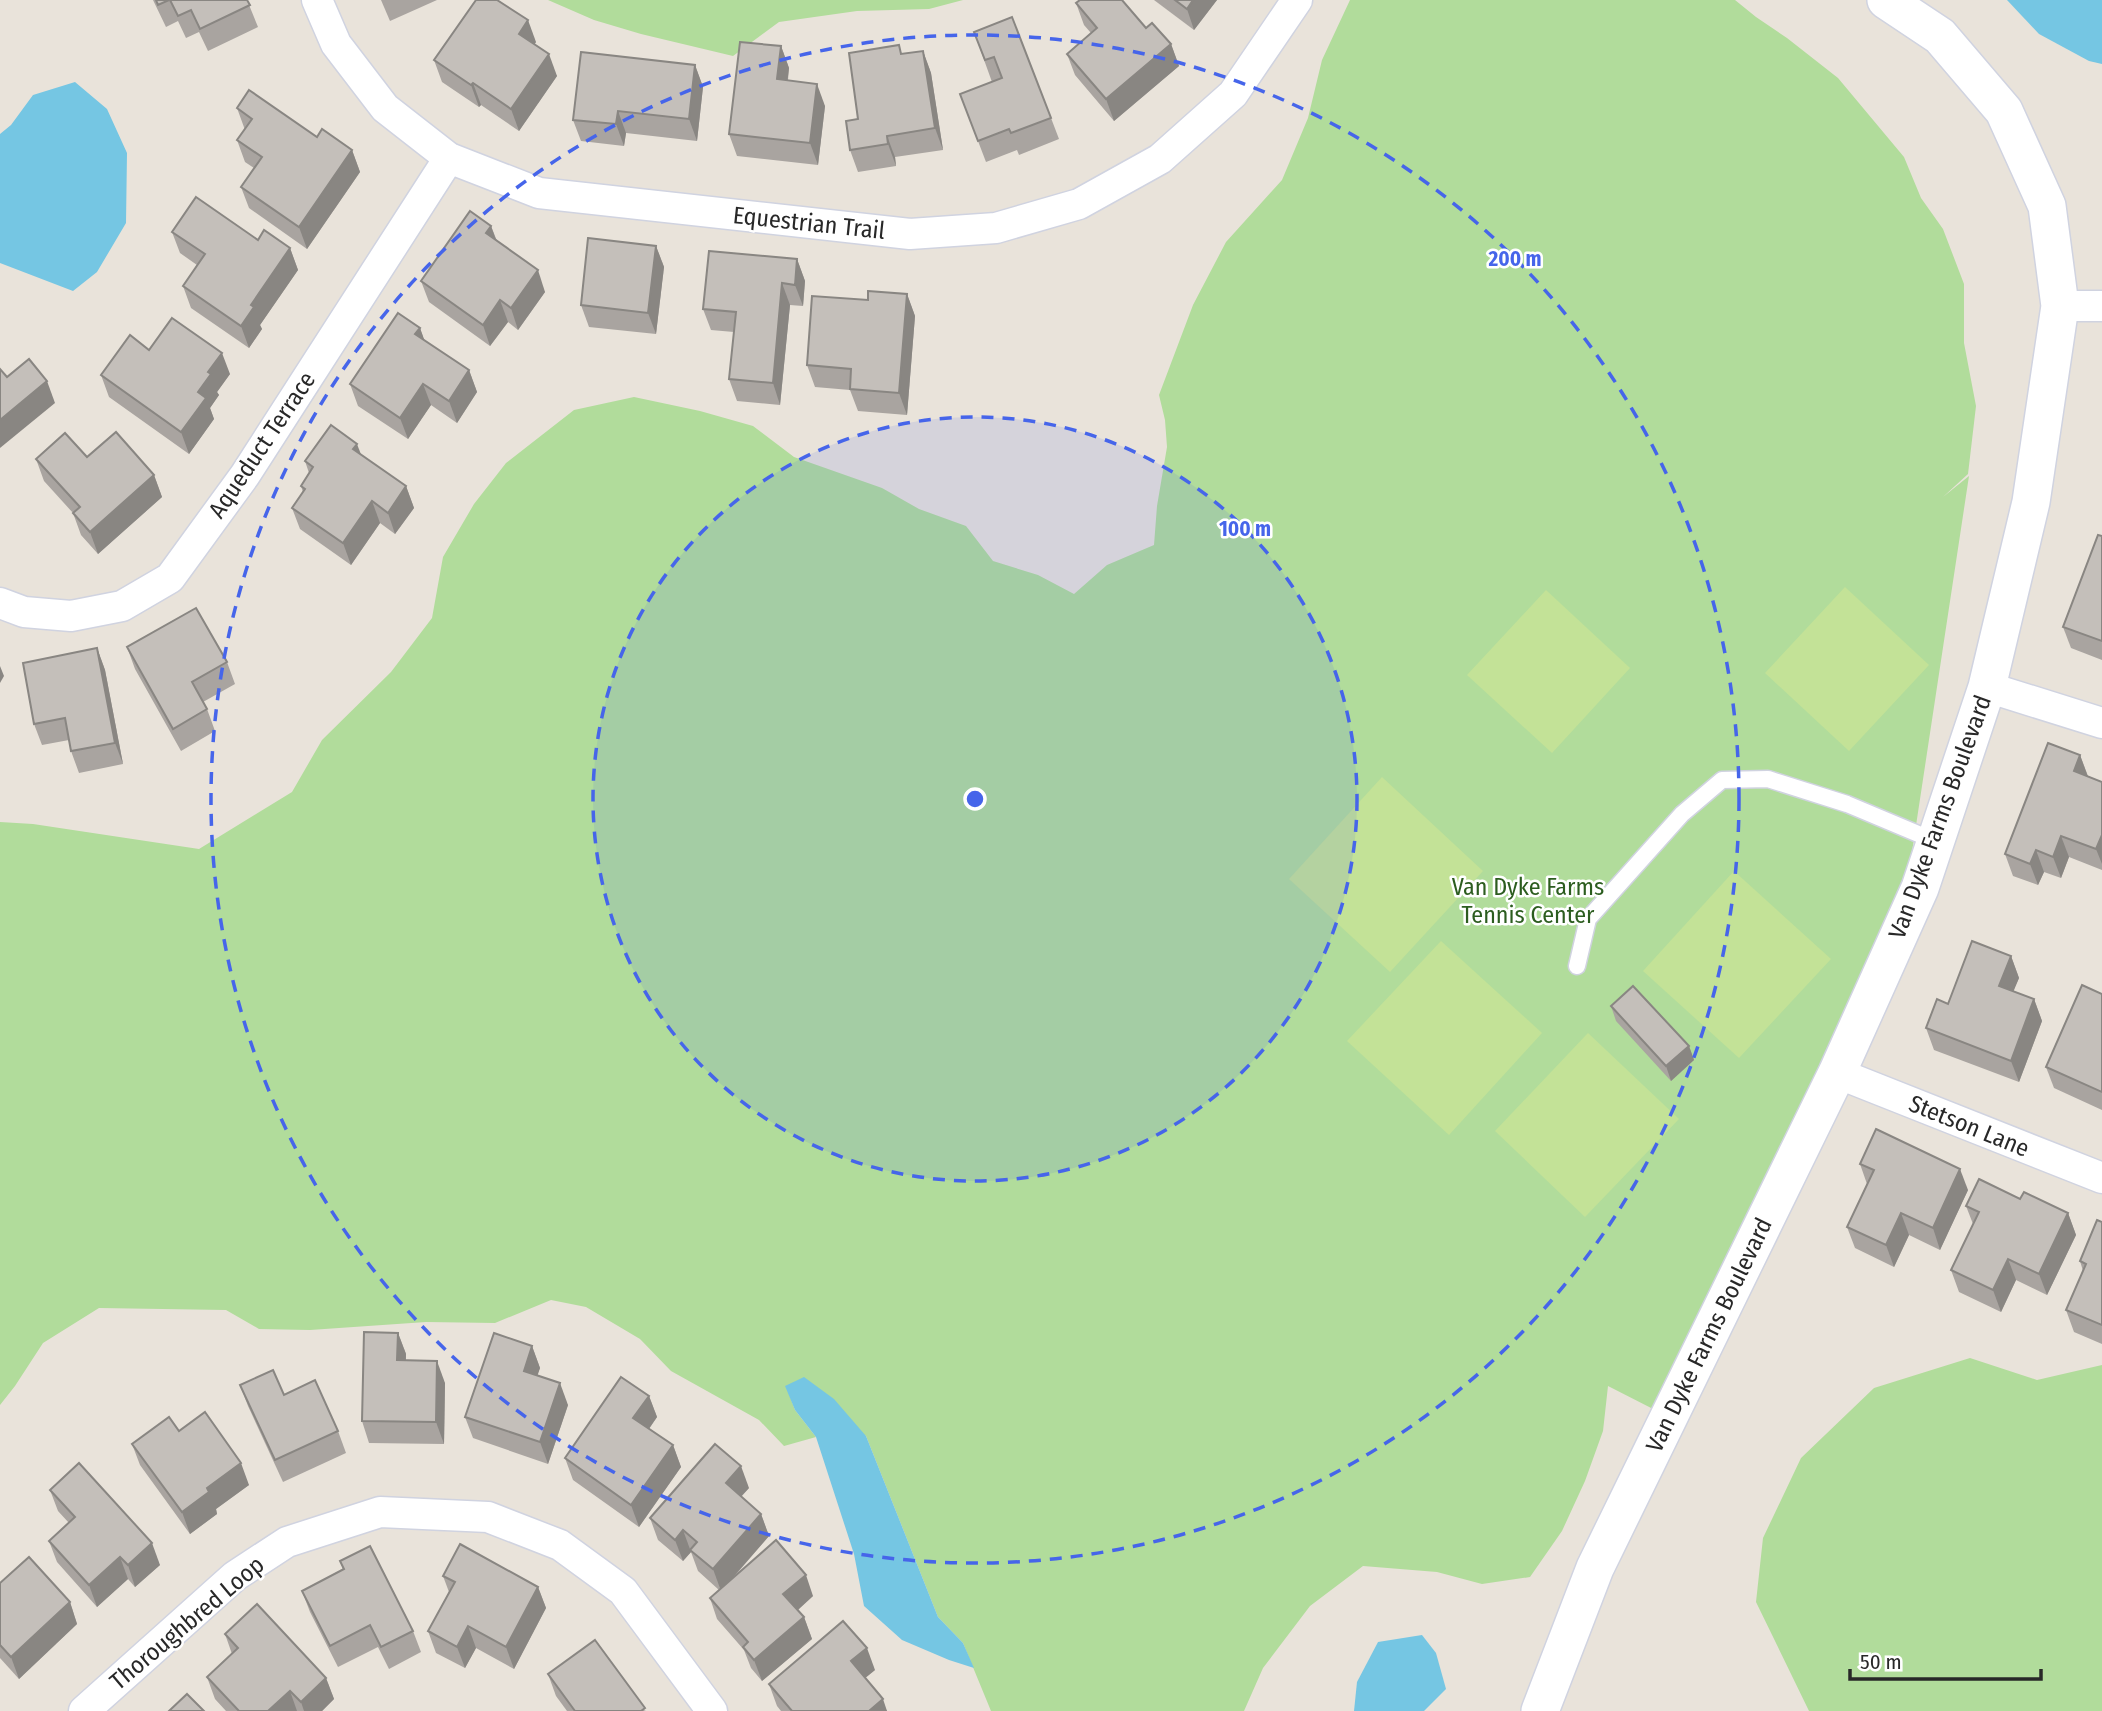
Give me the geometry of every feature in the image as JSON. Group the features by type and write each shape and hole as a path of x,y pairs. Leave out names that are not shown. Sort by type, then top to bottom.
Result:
{"street":[{"name":"Equestrian Trail","path":"317,0 336,44 385,108 449,158 539,193 910,234 996,228 1079,204 1160,159 1233,94 1297,0"},
{"name":"Van Dyke Farms Boulevard","path":"1540,1711 1595,1568 1837,1073 1920,888 1987,687 2031,502 2060,306 2047,206 2004,111 1940,36 1886,0"},
{"name":"Aqueduct Terrace","path":"0,603 24,612 71,616 122,606 170,578 245,475 449,158"},
{"path":"2060,306 2102,306"},
{"path":"1987,687 2102,723"},
{"name":"Stetson Lane","path":"1837,1073 2102,1178"},
{"name":"Thoroughbred Loop","path":"84,1711 235,1576 286,1542 380,1512 488,1517 560,1545 623,1591 712,1711"}],"lane":[{"path":"1577,966 1588,919 1682,814 1722,780 1768,779 1847,804 1935,841"}],"green space":[{"path":"548,0 963,0 929,9 857,11 779,22 733,56 594,20"},
{"name":"Van Dyke Farms Tennis Center","path":"1350,0 1735,0 1838,78 1904,157 1921,198 1943,229 1964,284 1964,343 1976,406 1968,474 1943,497 1969,476 1905,898 1781,1143 1657,1411 1608,1386 1603,1431 1585,1481 1562,1531 1530,1577 1482,1584 1437,1572 1363,1566 1310,1606 1263,1668 1244,1711 991,1711 963,1643 938,1617 866,1436 786,1386 795,1410 816,1437 784,1446 759,1420 671,1371 640,1339 586,1307 551,1300 495,1323 426,1322 310,1330 259,1329 226,1310 99,1308 43,1343 0,1405 0,822 33,824 199,849 292,792 322,740 391,672 432,618 443,557 474,504 506,463 574,410 634,397 753,426 794,457 882,488 919,509 966,526 993,561 1038,575 1074,594 1107,565 1154,545 1157,506 1167,447 1165,420 1159,395 1193,305 1226,242 1282,180 1308,118 1322,60"},
{"path":"1845,587 1929,665 1849,751 1765,673"},
{"path":"1546,590 1630,668 1552,753 1467,675"},
{"path":"1382,777 1483,871 1390,972 1289,879"},
{"path":"1734,871 1831,959 1739,1058 1643,971"},
{"path":"1441,941 1542,1033 1449,1135 1347,1041"},
{"path":"1588,1033 1679,1119 1585,1217 1495,1131"},
{"path":"1970,1358 2037,1380 2102,1365 2102,1711 1809,1711 1756,1602 1763,1538 1801,1458 1874,1388"}],"water":[{"path":"2007,0 2102,0 2102,64 2089,61 2039,34"},
{"path":"75,82 107,109 127,153 126,223 97,272 73,291 0,263 0,134 11,125 33,95"},
{"path":"804,1377 834,1399 866,1436 938,1617 963,1643 974,1668 902,1640 864,1606 854,1554 816,1437 795,1410 785,1386"},
{"path":"1422,1635 1436,1653 1446,1689 1424,1711 1354,1711 1357,1682 1378,1642"}],"building":[{"path":"156,0 169,0 158,5"},
{"path":"170,0 247,0 250,5 200,29 191,10 178,16"},
{"path":"476,0 497,0 528,20 519,34 549,54 511,109 434,60"},
{"path":"1080,0 1122,0 1146,28 1152,23 1171,44 1106,99 1067,54 1097,28 1076,3"},
{"path":"1175,0 1193,0 1187,9"},
{"path":"1012,17 1051,118 1011,133 1009,129 978,141 960,94 1002,78 994,57 985,60 974,32"},
{"path":"740,42 781,46 777,79 817,84 810,143 729,134"},
{"path":"899,45 901,54 923,51 935,128 887,136 888,144 850,150 846,121 858,119 849,53"},
{"path":"581,52 695,65 689,119 618,111 616,124 573,120"},
{"path":"249,90 317,137 322,129 352,150 299,227 241,187 262,157 237,140 252,119 237,108"},
{"path":"196,197 258,240 264,230 290,248 251,305 254,307 241,326 183,286 205,254 172,232"},
{"path":"470,211 491,226 486,233 538,270 511,308 500,300 483,325 421,281"},
{"path":"588,238 656,246 648,313 581,305"},
{"path":"709,251 797,259 795,285 782,283 773,383 729,379 736,312 703,309"},
{"path":"868,291 907,294 899,393 850,389 851,369 807,365 812,296 868,300"},
{"path":"398,313 420,328 415,334 469,370 449,401 423,384 400,418 350,384"},
{"path":"172,318 222,353 198,392 206,398 181,432 101,375 130,335 149,350"},
{"path":"29,359 47,381 0,420 0,369 7,377"},
{"path":"331,425 357,444 353,449 406,486 388,513 372,501 343,543 292,508 305,489 301,486 313,467 305,461"},
{"path":"116,432 154,475 90,532 73,513 80,507 36,459 65,433 87,457"},
{"path":"2098,535 2102,536 2102,641 2063,627"},
{"path":"196,608 227,662 192,682 207,709 173,729 127,647"},
{"path":"97,648 115,743 71,751 65,718 34,724 23,663"},
{"path":"2048,743 2080,755 2074,771 2102,782 2102,835 2096,849 2061,836 2053,857 2036,850 2030,864 2005,854"},
{"path":"1972,941 2011,956 1999,986 2034,999 2011,1061 1926,1028 1937,999 1948,1004"},
{"path":"2082,985 2102,994 2102,1092 2046,1067"},
{"path":"1633,986 1689,1046 1666,1066 1611,1006"},
{"path":"1876,1129 1960,1169 1933,1228 1901,1213 1886,1245 1847,1227 1874,1170 1860,1164"},
{"path":"1979,1179 2020,1199 2024,1192 2068,1213 2039,1274 2008,1259 1993,1290 1951,1270 1979,1212 1966,1206"},
{"path":"2097,1220 2102,1222 2102,1325 2066,1310 2086,1264 2080,1261"},
{"path":"364,1332 398,1333 397,1360 437,1361 436,1422 362,1421"},
{"path":"494,1333 532,1346 524,1371 560,1383 540,1442 465,1417"},
{"path":"273,1370 284,1395 315,1380 338,1431 275,1460 240,1385"},
{"path":"621,1377 649,1396 633,1418 673,1445 631,1505 565,1458"},
{"path":"205,1412 241,1463 207,1488 209,1492 182,1512 132,1444 169,1417 179,1431"},
{"path":"715,1444 741,1466 726,1483 761,1514 713,1569 690,1550 697,1542 683,1530 675,1540 650,1518"},
{"path":"79,1463 152,1543 128,1565 120,1557 89,1585 49,1541 75,1517 50,1490"},
{"path":"776,1540 806,1575 783,1594 804,1617 754,1660 743,1647 748,1642 710,1598"},
{"path":"460,1544 538,1587 506,1647 468,1626 457,1647 428,1631 455,1582 443,1576"},
{"path":"370,1546 413,1631 381,1647 370,1625 330,1646 302,1591 344,1569 340,1561"},
{"path":"29,1557 70,1602 11,1657 0,1645 0,1583"},
{"path":"257,1604 326,1678 301,1702 290,1691 268,1711 239,1711 207,1677 238,1648 225,1634"},
{"path":"843,1621 867,1648 851,1661 883,1699 869,1711 792,1711 769,1684"},
{"path":"595,1640 645,1708 641,1711 575,1711 548,1674"},
{"path":"187,1694 204,1711 169,1711"}]}
